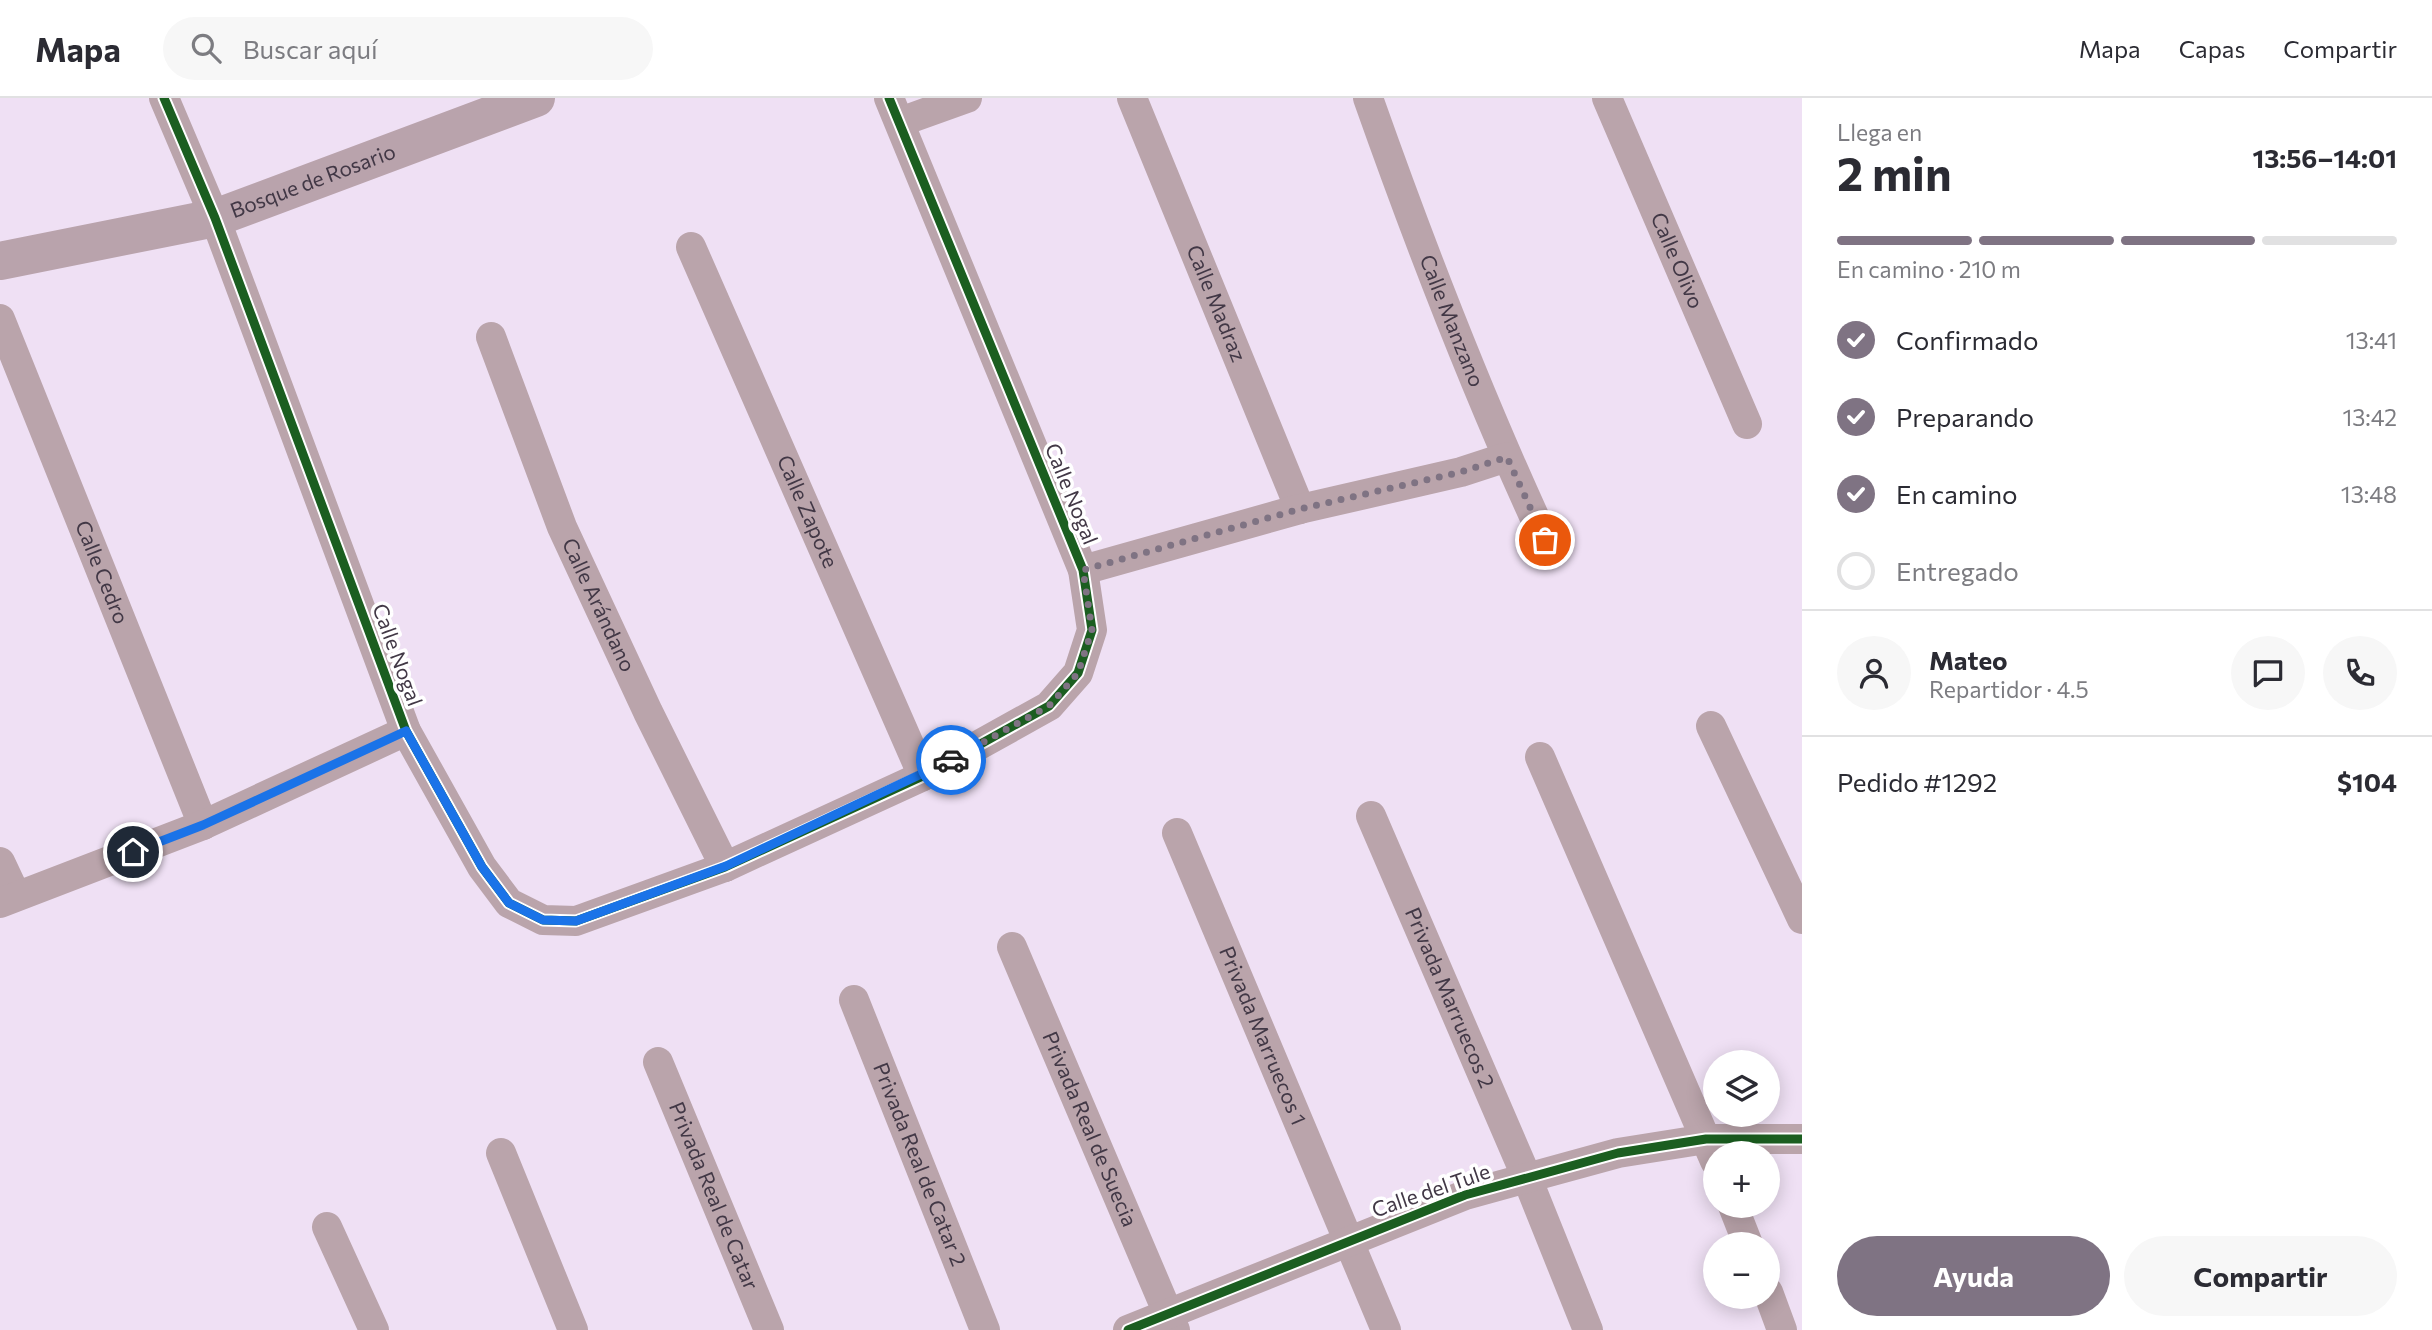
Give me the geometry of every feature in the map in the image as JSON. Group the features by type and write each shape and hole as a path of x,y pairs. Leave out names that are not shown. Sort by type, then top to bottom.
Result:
{"main road":[{"name":"Bosque de Rosario","path":"0,261 215,218 536,98"}],"street":[{"name":"Calle Nogal","path":"164,98 215,218 406,731 482,867 509,903 543,920 576,921 726,866 923,776 1049,706 1078,673 1092,630 1083,570 895,110"},
{"path":"895,110 967,98"},
{"name":"Calle Madraz","path":"1132,98 1300,509"},
{"name":"Calle Manzano","path":"1368,98 1409,214 1507,457 1545,540"},
{"name":"Calle Olivo","path":"1607,98 1747,424"},
{"name":"Calle Zapote","path":"691,247 923,776"},
{"name":"Calle Cedro","path":"0,319 203,825"},
{"name":"Calle Arándano","path":"491,337 562,527 648,712 726,866"},
{"path":"1083,570 1300,509 1461,472 1507,457"},
{"path":"1711,726 1802,919"},
{"path":"0,862 8,899 203,825 406,731"},
{"path":"1540,757 1707,1141"},
{"name":"Privada Marruecos 2","path":"1371,816 1527,1178 1588,1330"},
{"name":"Privada Marruecos 1","path":"1177,833 1351,1239 1386,1330"},
{"name":"Privada Real de Suecia","path":"1012,947 1172,1321"},
{"name":"Privada Real de Catar 2","path":"854,1000 985,1330"},
{"name":"Privada Real de Catar","path":"658,1062 769,1330"},
{"name":"Calle del Tule","path":"1780,1142 1802,1139"},
{"name":"Calle del Tule","path":"1128,1330 1172,1321 1351,1239 1465,1195 1618,1153 1703,1150"},
{"path":"501,1153 573,1330"},
{"path":"327,1227 374,1330"},
{"path":"1774,1309 1782,1330"}],"cycle path":[{"path":"164,98 215,218 406,731 482,867 509,903 543,920 576,921 725,867 923,776 1049,706 1078,673 1092,630 1083,570 889,98"},
{"path":"1128,1330 1465,1195 1618,1153 1706,1139 1802,1139"}],"way so far":[{"path":"951,760 1049,706 1078,673 1092,630 1083,570 1300,509 1461,472 1507,457 1545,540"}],"route":[{"path":"133,852 203,825 406,731 482,867 509,903 543,920 576,921 726,866 923,776 951,760"}]}
